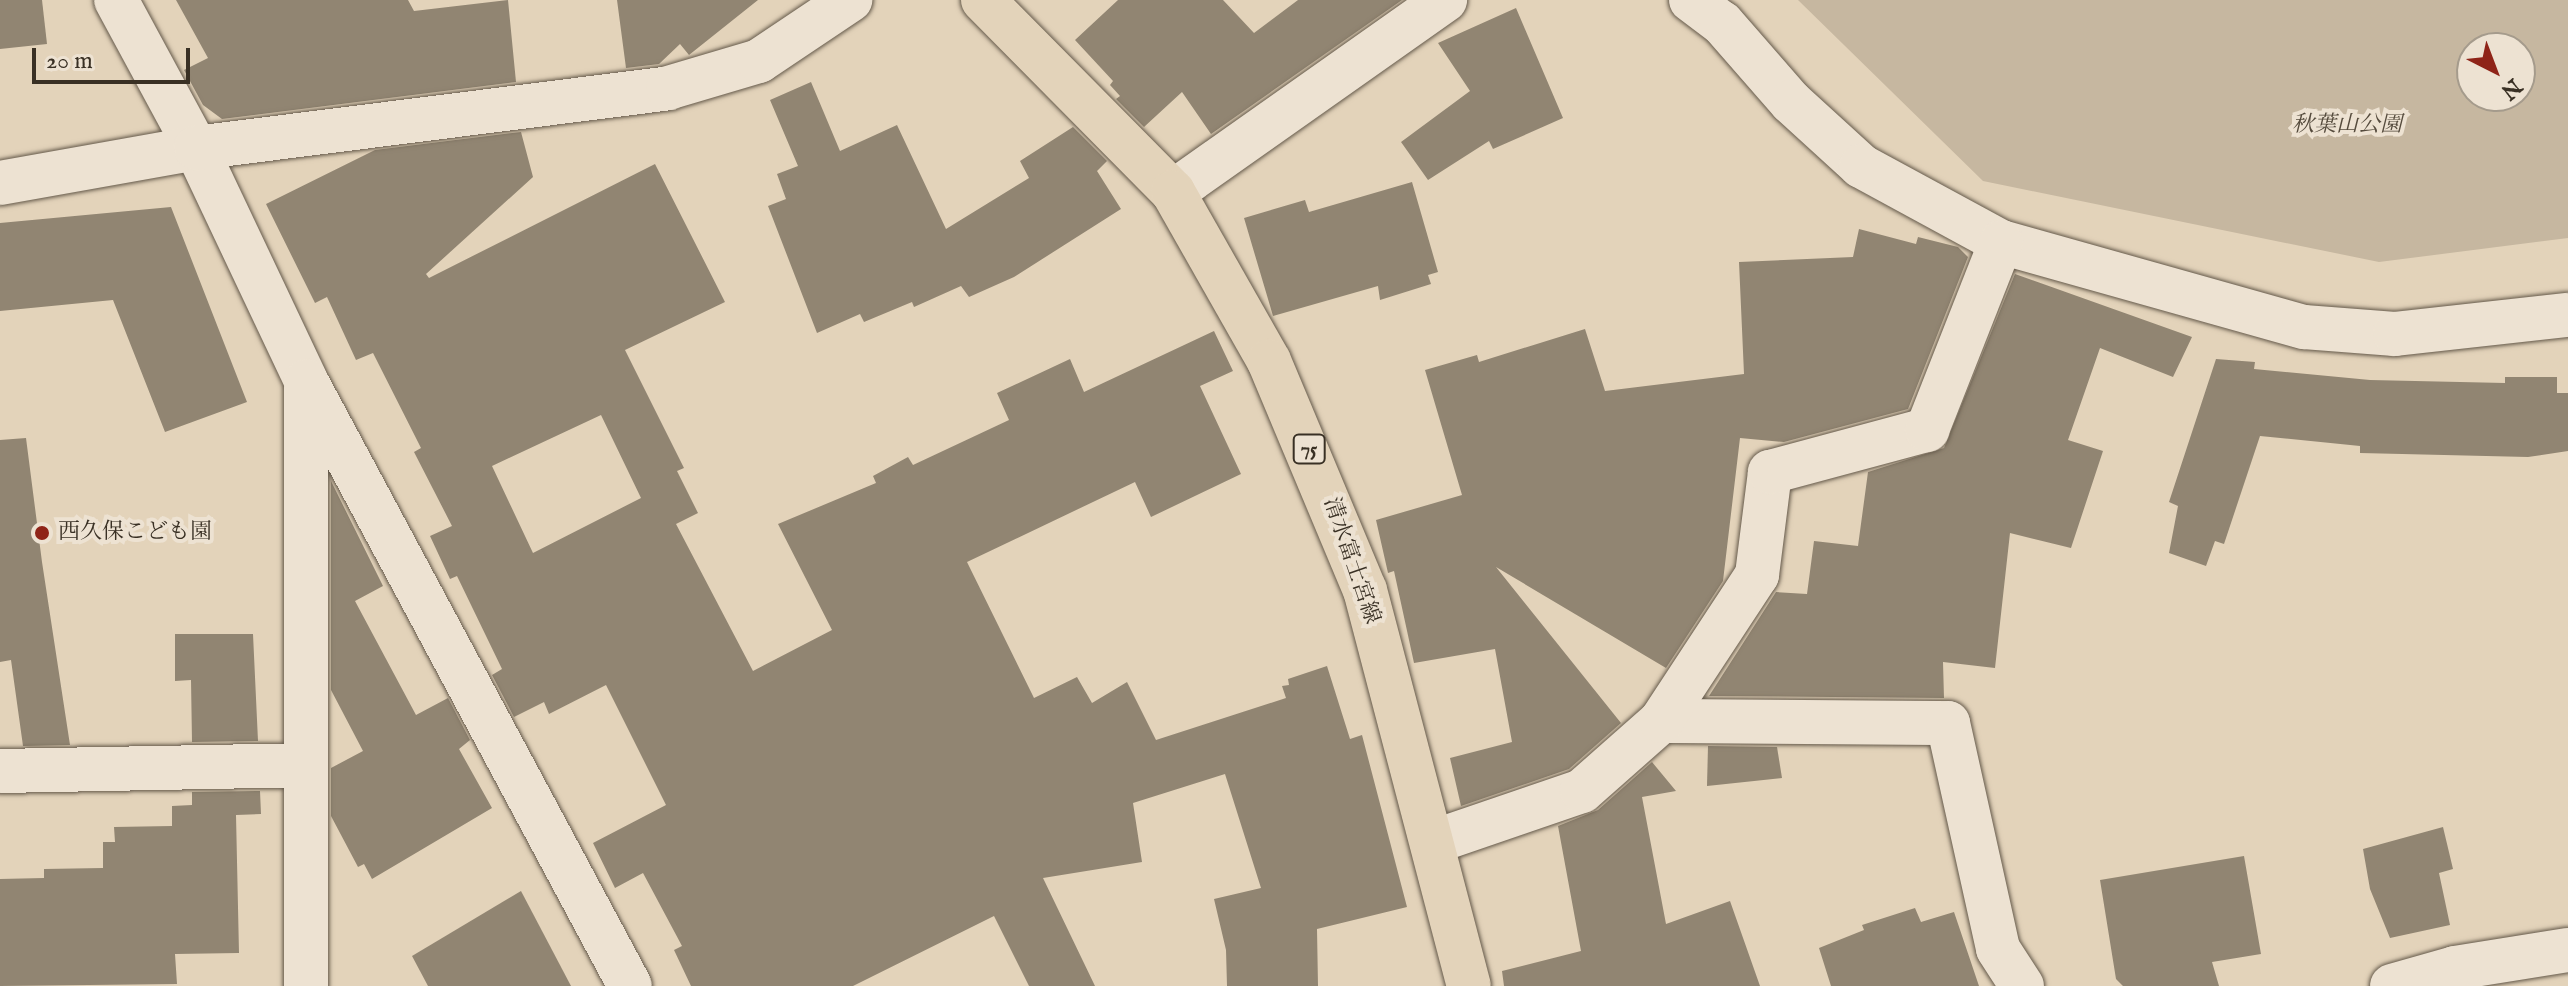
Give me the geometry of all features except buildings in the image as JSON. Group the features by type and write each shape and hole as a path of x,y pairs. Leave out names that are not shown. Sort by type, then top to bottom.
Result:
{"main road":[{"name":"清水富士宮線","path":"983,0 1173,192 1269,361 1319,471 1365,590 1469,986"}],"street":[{"path":"116,0 196,148 306,381 630,986"},
{"path":"0,183 196,148 668,88 759,61 850,0"},
{"path":"1173,192 1445,0"},
{"path":"1691,0 1722,23 1791,102 1861,166 2001,242 2304,327 2395,334 2568,315"},
{"path":"1433,842 1582,791 1661,721 1757,575 1770,472 1927,430 2001,242"},
{"path":"306,381 303,765 306,986"},
{"path":"1661,721 1948,723 1998,949 2022,986"},
{"path":"0,771 303,765"},
{"path":"2392,986 2455,968 2568,950"}],"green space":[{"name":"秋葉山公園","path":"1798,0 2568,0 2568,238 2379,262 1983,181"}],"place":[{"name":"西久保こども園","path":"42,533"}]}
